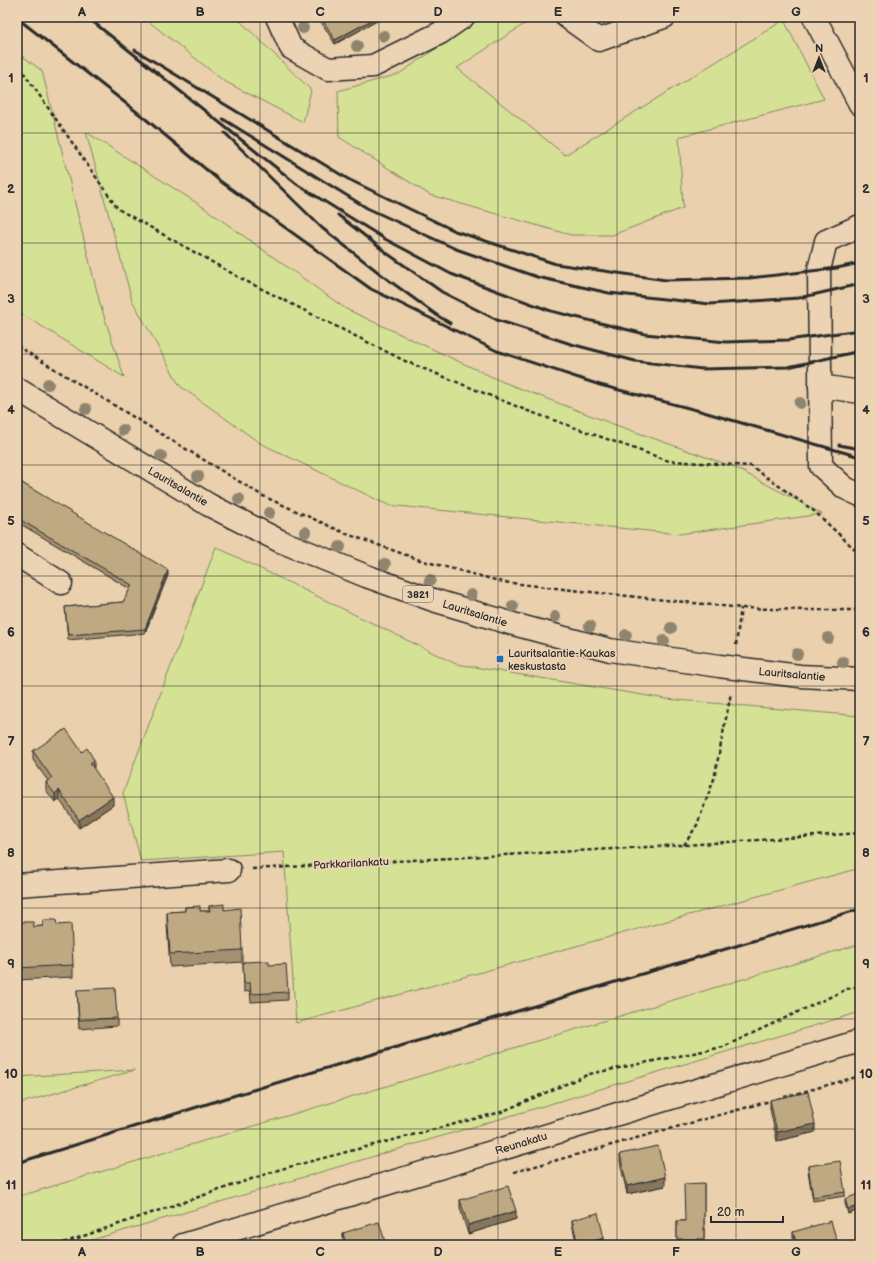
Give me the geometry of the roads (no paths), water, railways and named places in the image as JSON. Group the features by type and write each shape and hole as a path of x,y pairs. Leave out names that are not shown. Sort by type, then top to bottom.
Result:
{"main road":[{"path":"277,17 291,48 328,69 373,66 440,33 463,17"},
{"path":"567,17 599,40 664,17"},
{"path":"814,17 860,104"},
{"path":"860,226 826,241 819,270 821,466 845,488 860,495"},
{"path":"820,386 860,392"},
{"name":"Lauritsalantie","path":"17,389 209,505 280,541 366,576 433,600 513,624 610,650 800,676 860,679"},
{"path":"17,555 61,583"},
{"path":"17,885 229,870"},
{"name":"Reunakatu","path":"183,1245 211,1241 860,1041"}],"railway":[{"path":"87,17 298,185 385,239 451,274 551,311 645,334 726,342 788,340 860,330"},
{"path":"17,18 142,116 220,181 371,289 497,351 600,385 700,411 860,457"},
{"path":"135,50 348,179 455,231 556,264 666,280 750,278 837,268 860,263"},
{"path":"223,119 367,208 456,249 537,277 609,293 710,304 799,298 860,284"},
{"path":"225,133 322,228 387,279 450,323"},
{"path":"338,215 388,254 442,292 497,320 571,344 635,361 702,369 788,367 860,351"},
{"path":"839,445 860,449"},
{"path":"17,1163 236,1095 860,909"}],"place":[{"name":"Lauritsalantie-Kaukas keskustasta","path":"500,659"}]}
